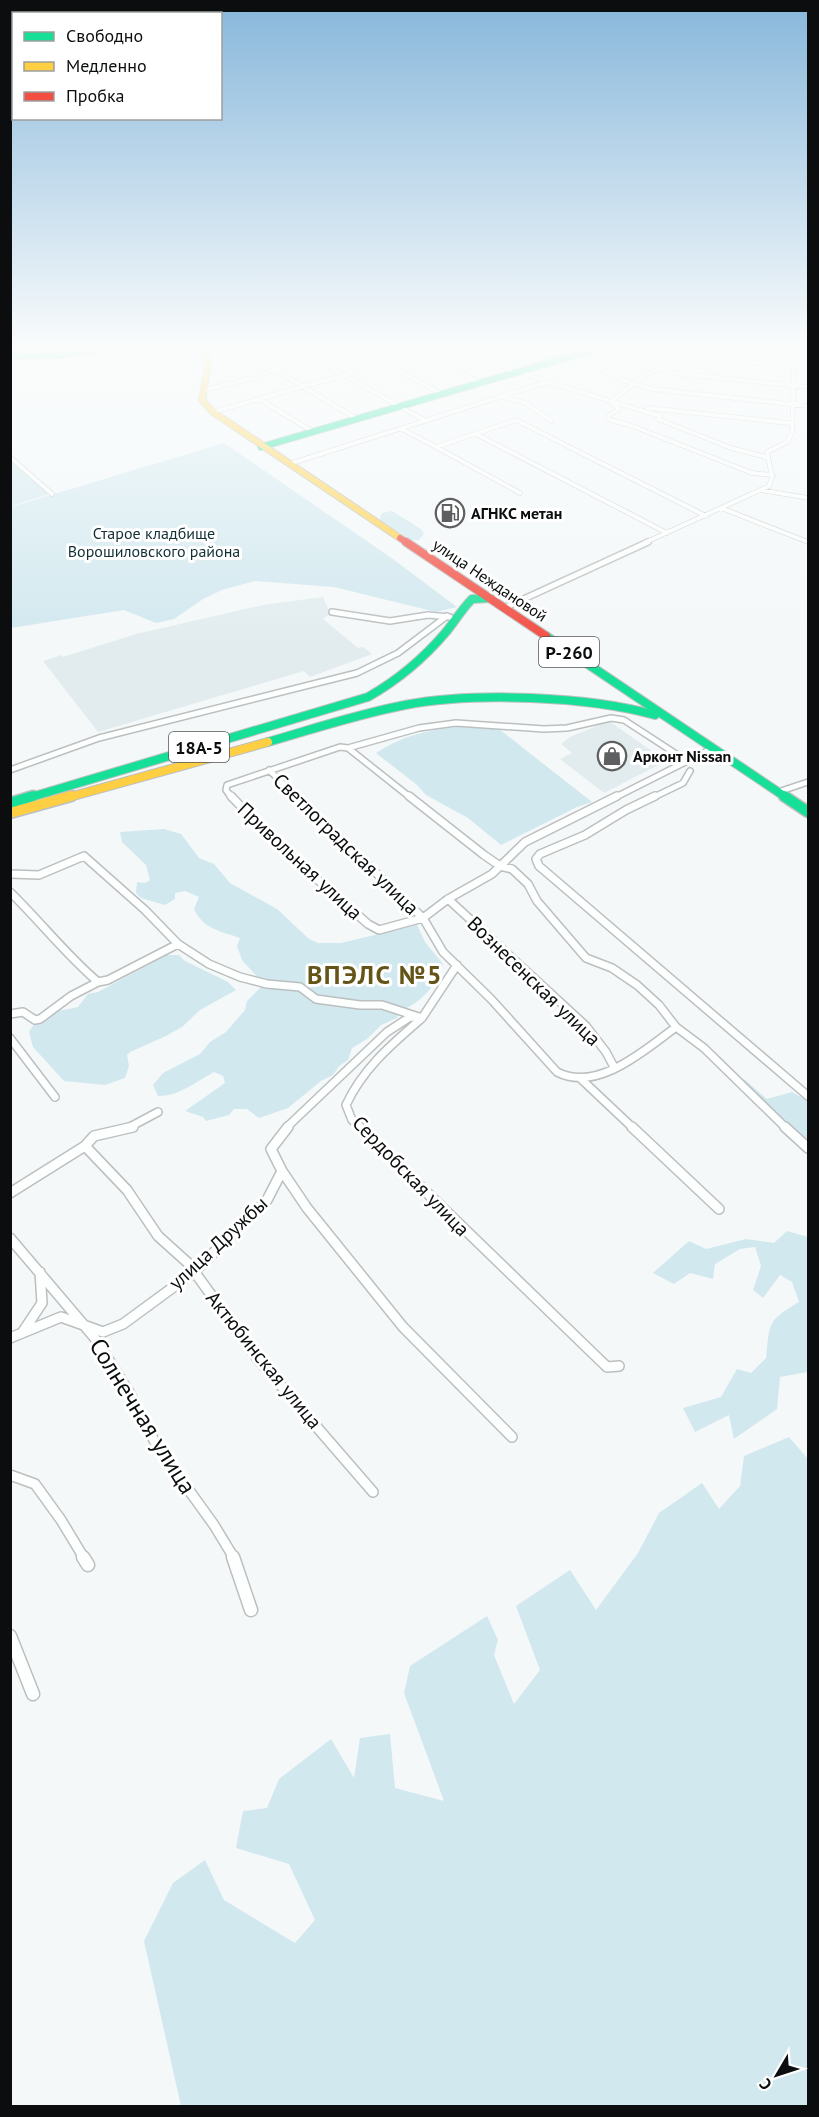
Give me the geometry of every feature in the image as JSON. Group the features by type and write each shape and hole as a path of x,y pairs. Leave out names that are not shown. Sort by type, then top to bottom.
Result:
{"main road":[{"path":"261,447 265,446"},
{"name":"улица Неждановой","path":"261,447 808,812"},
{"path":"456,576 466,591 467,604 478,597 492,599"},
{"name":"18А-5","path":"10,803 350,704 386,689 429,649 453,617 467,604"},
{"path":"386,689 381,696 384,701 400,706"},
{"path":"611,705 627,703 633,696"},
{"name":"18А-5","path":"10,813 400,706 461,698 611,705 646,712 676,724"},
{"path":"350,704 373,699 380,701 379,706 360,717"}],"street":[{"path":"289,464 348,446"},
{"path":"499,446 667,533"},
{"path":"567,446 706,516"},
{"path":"683,446 752,473 772,475"},
{"path":"725,446 766,457"},
{"path":"504,608 769,486 772,475 766,457 767,452 779,446"},
{"path":"436,447 520,493"},
{"path":"10,457 52,494"},
{"path":"760,490 808,498"},
{"path":"721,508 808,542"},
{"path":"332,612 390,621 429,615 453,617"},
{"path":"10,770 99,738 357,673 398,653 453,617"},
{"path":"269,770 340,747 348,748 419,728 456,723 544,729 567,728 611,718 624,720 687,761"},
{"path":"348,748 500,866 512,869 528,884 537,901 586,958 597,961 636,985 666,1011 675,1027 689,1035 714,1057 743,1088 808,1148"},
{"path":"423,918 448,899 492,874 525,842 713,748"},
{"name":"Привольная улица","path":"269,770 227,785 226,790 290,856 368,924 379,930 423,918"},
{"name":"Светлоградская улица","path":"269,770 423,918 443,952 557,1072 570,1078 580,1078"},
{"path":"690,771 683,783 626,810 585,835 540,854 536,859 539,866 808,1096"},
{"path":"778,792 808,782"},
{"path":"10,874 27,878 48,873 84,856 145,910 178,944 209,964 240,977 267,984 300,987 316,999 360,1005 382,1005 422,1018"},
{"path":"10,892 42,923 81,968 98,982"},
{"name":"Вознесенская улица","path":"448,899 496,946 591,1031 605,1048 614,1067"},
{"path":"10,1014 23,1012 35,1020 43,1018 57,1009 66,998 98,982 108,980 178,944"},
{"path":"422,1018 457,965"},
{"path":"422,1018 410,1017 387,1032 280,1133 271,1149 282,1171 307,1208 403,1327 512,1437"},
{"name":"Сердобская улица","path":"422,1018 372,1062 353,1088 346,1105 352,1120 607,1367 619,1366"},
{"path":"580,1078 588,1078 614,1067 648,1048 675,1027"},
{"path":"10,1038 55,1097"},
{"path":"580,1078 719,1209"},
{"path":"10,1193 85,1146 94,1136 133,1127 158,1112"},
{"name":"Актюбинская улица","path":"85,1146 127,1190 158,1236 188,1263 257,1358 373,1492"},
{"name":"улица Дружбы","path":"10,1338 61,1317 103,1332 123,1324 194,1272 267,1200 282,1171"},
{"name":"Солнечная улица","path":"10,1238 85,1325 130,1394 157,1446 214,1525 237,1564 251,1610"},
{"path":"22,1332 42,1303 40,1272"},
{"path":"10,1475 35,1484 62,1520 88,1564"},
{"path":"10,1636 33,1694"}],"shaded area":[{"path":"323,597 330,613 323,619 358,648 363,647 372,654 310,677 304,671 98,732 43,661 136,634 263,605"},
{"name":"Арконт Nissan","path":"609,721 666,761 604,793 560,759 572,753 561,744 570,737"}],"green space":[{"name":"Старое кладбище Ворошиловского района","path":"215,446 228,446 393,559 457,607 436,612 334,587 255,581 222,590 203,599 174,619 156,623 124,610 11,628 11,507"},
{"path":"11,462 50,494 11,506"},
{"path":"392,511 421,529 424,534 419,540 412,540 381,521 382,513"},
{"path":"458,727 499,729 592,802 577,807 501,845 468,818 426,795 417,785 376,753 395,742 415,735"},
{"path":"164,829 181,834 199,858 214,864 230,883 277,909 309,939 318,943 341,943 417,925 425,942 443,964 437,979 421,998 400,1011 397,1018 381,1025 367,1039 352,1048 348,1060 339,1066 333,1075 321,1081 288,1108 259,1118 247,1109 234,1109 229,1115 206,1121 203,1117 185,1111 225,1083 223,1076 214,1072 187,1088 166,1095 158,1096 153,1085 163,1073 200,1054 210,1042 226,1032 245,1010 247,1001 259,989 262,982 242,960 237,946 240,938 208,926 198,916 194,909 199,897 185,891 175,893 175,899 165,905 141,898 136,893 137,882 145,883 150,880 146,865 122,842 120,832"},
{"path":"167,955 179,955 185,961 228,982 236,990 200,1010 182,1027 130,1052 127,1055 129,1066 125,1078 105,1085 64,1081 33,1047 29,1032 34,1024 44,1015 78,1007 88,994 98,992"},
{"path":"744,1079 767,1099 792,1092 808,1101 808,1144 739,1084"},
{"path":"787,1231 808,1237 808,1372 780,1377 777,1409 734,1439 729,1415 695,1432 683,1408 721,1397 737,1369 751,1373 766,1358 772,1324 781,1314 799,1302 792,1282 780,1275 763,1298 753,1290 761,1266 755,1247 740,1249 715,1264 713,1279 690,1273 674,1284 653,1273 689,1241 706,1249 746,1239 774,1243"},
{"path":"789,1437 808,1459 808,2106 181,2106 144,1941 173,1883 205,1860 224,1900 295,1943 315,1920 289,1864 236,1848 243,1811 267,1808 279,1779 331,1739 354,1778 360,1738 390,1734 395,1788 444,1801 404,1693 410,1666 487,1616 498,1640 494,1655 514,1704 540,1670 516,1606 570,1570 596,1610 638,1553 659,1513 702,1483 719,1509 740,1486 744,1456"}],"traffic: fast":[{"path":"261,447 265,446"},
{"path":"10,803 368,697 390,684 420,660 472,599 490,598"},
{"path":"546,636 808,812"},
{"path":"268,742 354,717 405,705 443,700 499,699 581,703 618,707 655,715"}],"traffic: slow":[{"path":"263,446 400,538"},
{"path":"10,813 268,742"}],"traffic: jam":[{"path":"400,538 546,636"}],"place":[{"name":"АГНКС метан","path":"450,513"},
{"name":"Арконт Nissan","path":"612,756"}],"district":[{"name":"ВПЭЛС №5","path":"375,974"}]}
